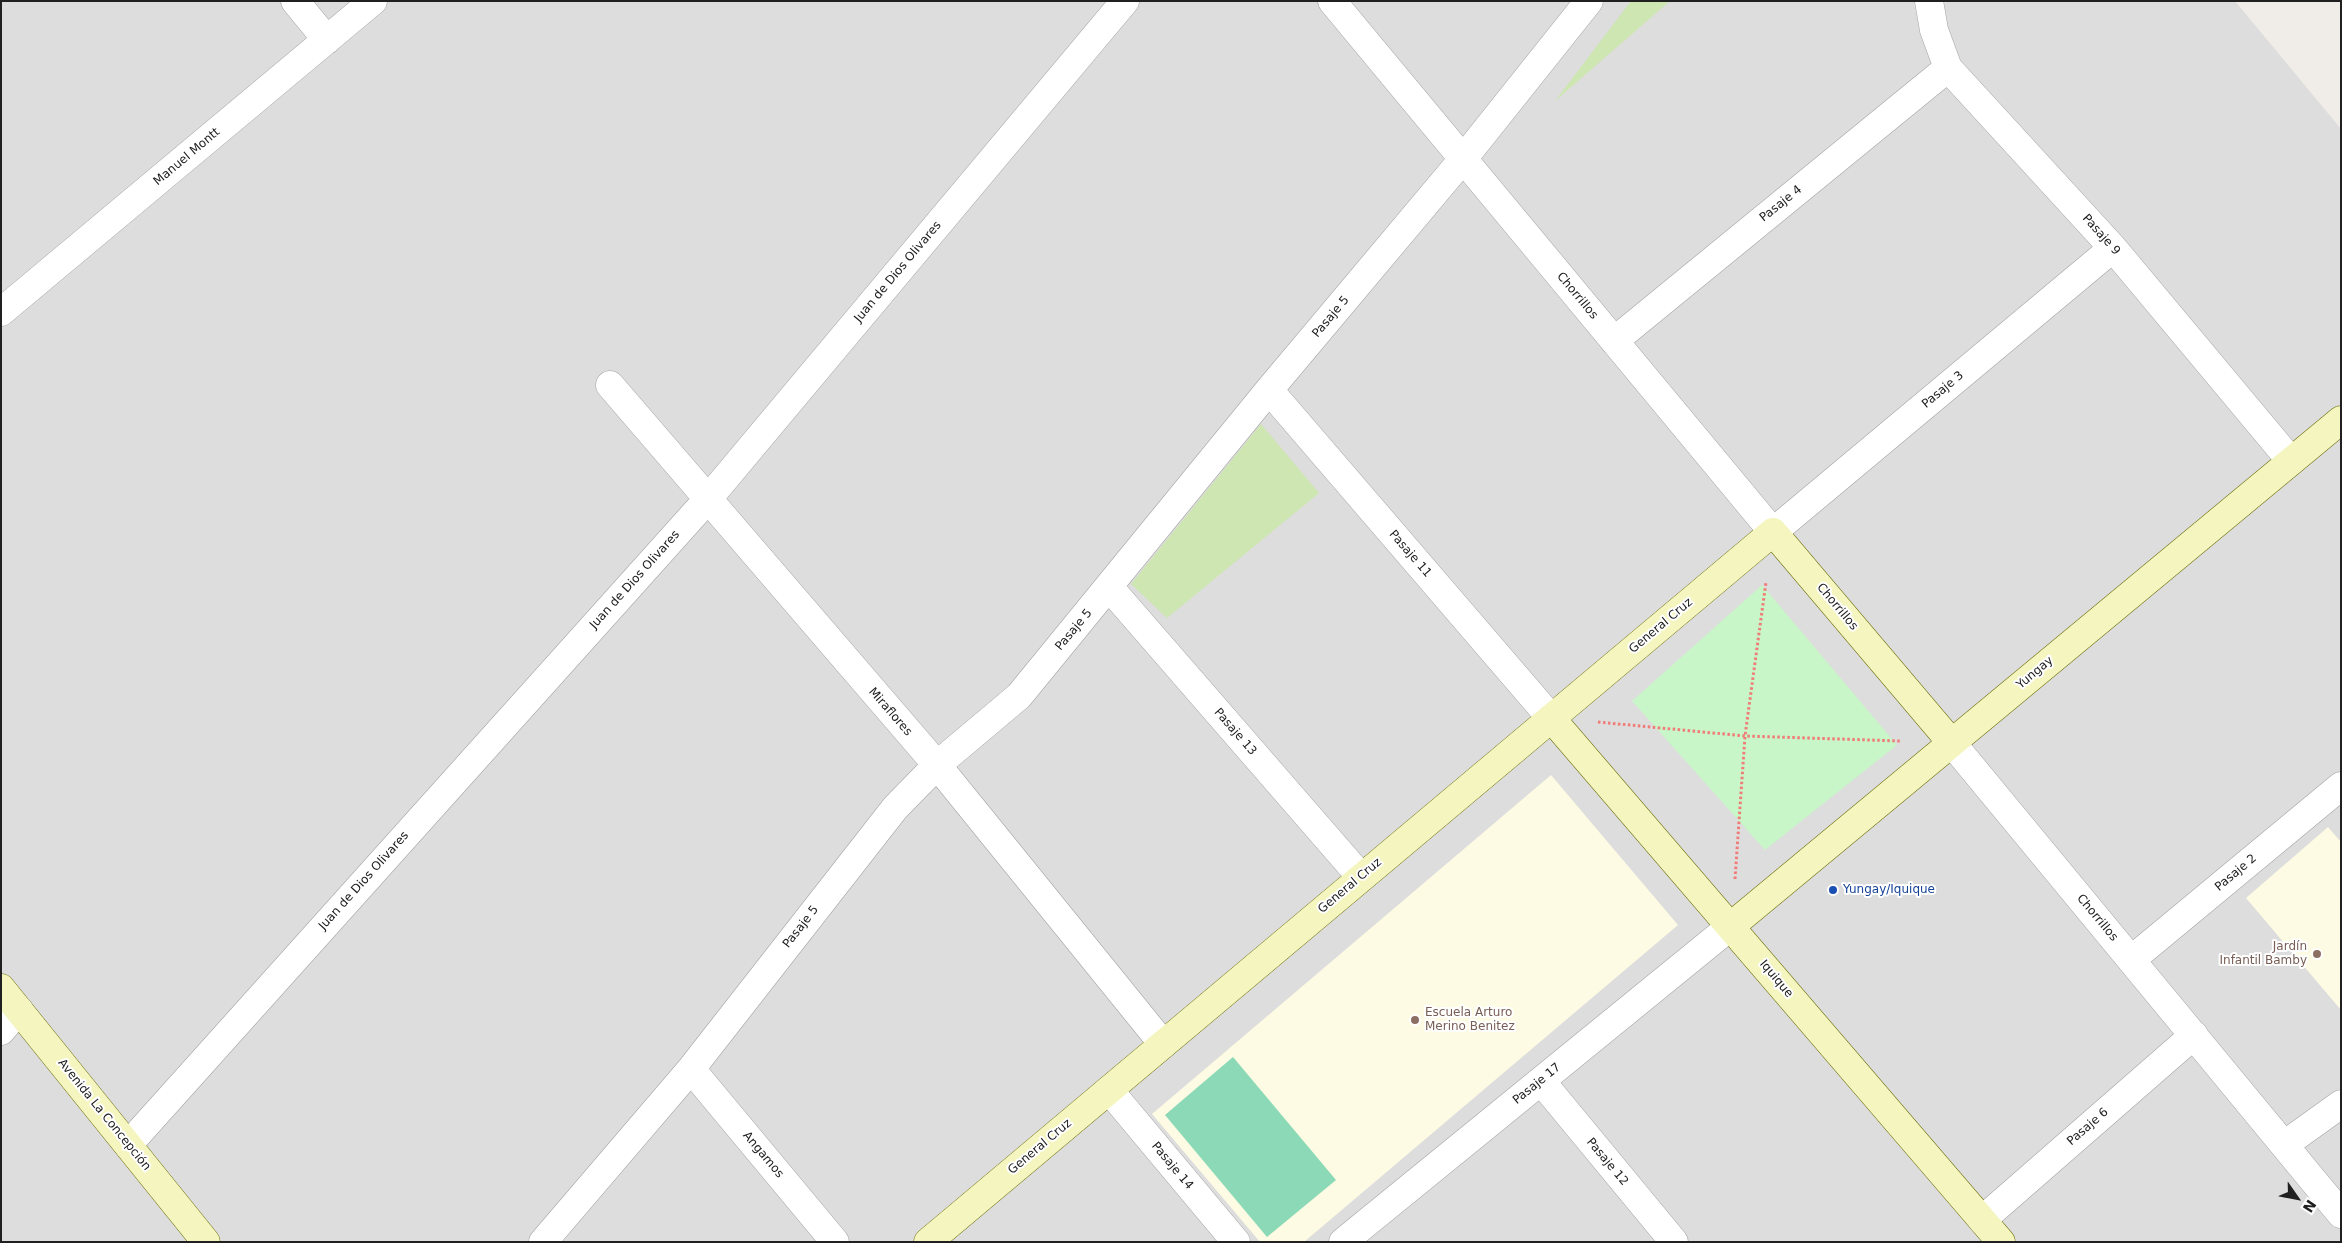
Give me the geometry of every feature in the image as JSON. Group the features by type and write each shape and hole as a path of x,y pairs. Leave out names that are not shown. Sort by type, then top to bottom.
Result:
{"street":[{"path":"295,1 327,40"},
{"name":"Manuel Montt","path":"1,312 373,1"},
{"name":"Juan de Dios Olivares","path":"128,1145 707,500 1125,1"},
{"name":"Chorrillos","path":"1332,1 1773,532 1951,742 2341,1214"},
{"name":"Pasaje 5","path":"543,1242 691,1069 895,808 937,765 1019,696 1269,390 1463,159 1588,1"},
{"name":"Pasaje 9","path":"1929,1 1934,30 1948,68 2114,248 2291,461"},
{"name":"Pasaje 4","path":"1614,341 1948,68"},
{"name":"Pasaje 3","path":"1773,532 2114,248"},
{"name":"Miraflores","path":"610,385 937,765 1163,1044"},
{"name":"Pasaje 11","path":"1269,390 1551,718"},
{"name":"Yungay","path":"1731,926 2341,420"},
{"name":"General Cruz","path":"928,1242 1773,532"},
{"name":"Pasaje 13","path":"1109,587 1362,877"},
{"name":"Iquique","path":"1551,718 2001,1242"},
{"name":"Pasaje 2","path":"2131,960 2341,786"},
{"name":"Pasaje 17","path":"1343,1242 1731,926"},
{"name":"Avenida La Concepción","path":"1,988 206,1242"},
{"path":"1,1030 19,1010"},
{"name":"Pasaje 6","path":"1982,1220 2194,1035"},
{"name":"Angamos","path":"691,1069 835,1242"},
{"name":"Pasaje 12","path":"1540,1081 1674,1242"},
{"name":"Pasaje 14","path":"1109,1090 1236,1242"},
{"path":"2284,1145 2341,1104"}],"path":[{"path":"1731,926 1745,736 1773,532"},
{"path":"1551,718 1745,736 1902,741"}],"shaded area":[{"path":"1,1 2235,1 2341,129 2341,1242 1,1242"},
{"name":"Escuela Arturo Merino Benitez","path":"1551,775 1678,925 1304,1242 1260,1242 1152,1114"},
{"name":"Jardín Infantil Bamby","path":"2328,827 2341,842 2341,1010 2246,898"}],"green space":[{"path":"1631,1 1670,1 1555,101"},
{"path":"1261,424 1319,493 1167,618 1131,584"},
{"path":"1762,585 1897,745 1765,850 1632,701"},
{"path":"1233,1057 1336,1180 1267,1237 1165,1115"}],"place":[{"name":"Yungay/Iquique","path":"1833,890"},
{"name":"Jardín Infantil Bamby","path":"2317,954"},
{"name":"Escuela Arturo Merino Benitez","path":"1415,1020"}]}
